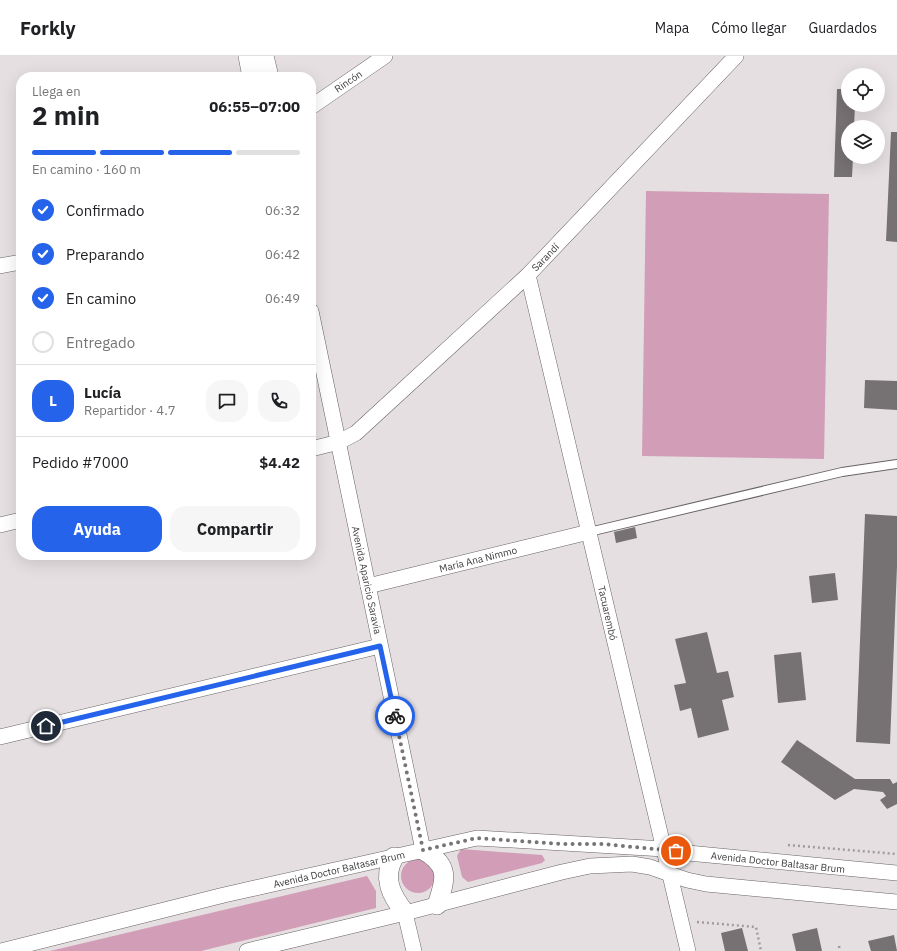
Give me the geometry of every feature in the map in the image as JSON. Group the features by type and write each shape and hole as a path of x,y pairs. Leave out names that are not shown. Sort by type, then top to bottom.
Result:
{"street":[{"path":"248,56 251,72"},
{"path":"264,56 268,72"},
{"name":"Rincón","path":"316,104 385,56"},
{"name":"Sarandí","path":"316,448 339,442 356,433 528,275 736,56"},
{"path":"0,266 16,263"},
{"name":"Tacuarembó","path":"528,275 688,951"},
{"name":"Avenida Aparicio Saravia","path":"316,334 423,850"},
{"path":"0,525 16,521"},
{"name":"María Ana Nimmo","path":"368,586 589,532"},
{"path":"0,737 380,646"},
{"name":"Avenida Doctor Baltasar Brum","path":"1,951 224,895 477,838 664,848 688,853 897,873"},
{"path":"423,850 436,857 441,864 444,874 444,886 437,905"},
{"path":"394,857 389,866 388,876 396,902 405,914 414,951"},
{"path":"247,951 405,914 562,872 590,866 632,864 650,867 706,884 897,902"}],"lane":[{"path":"589,532 842,472 897,464"}],"path":[{"path":"681,920 756,927 761,951"},
{"path":"839,946 840,951"}],"shaded area":[{"path":"646,191 829,194 824,459 642,456"},
{"path":"461,849 542,855 545,860 542,863 468,882 462,877 457,856"},
{"path":"415,859 421,859 430,864 434,870 434,882 430,888 421,893 415,893 406,888 401,879 401,873 406,864"},
{"path":"367,876 376,891 376,908 201,951 50,951"}],"building":[{"path":"837,89 841,89 841,112 855,112 854,120 841,120 841,164 853,164 852,177 834,177"},
{"path":"891,132 897,132 897,242 886,241"},
{"path":"865,380 897,381 897,410 864,408"},
{"path":"865,514 897,516 897,566 890,744 856,742"},
{"path":"635,527 637,538 616,543 614,532"},
{"path":"835,573 838,600 812,603 809,576"},
{"path":"707,632 717,673 728,671 734,697 722,700 729,730 698,738 691,708 680,711 674,685 686,683 675,639"},
{"path":"801,652 806,700 778,703 774,655"},
{"path":"797,740 855,779 890,779 893,784 897,782 897,804 887,809 880,800 886,796 883,792 854,789 835,800 781,762"},
{"path":"742,928 748,951 725,951 721,933"},
{"path":"817,928 822,951 796,951 792,934"},
{"path":"894,935 897,951 871,951 868,941"}],"way so far":[{"path":"395,716 423,850 477,838 560,844 602,844 664,848 676,851"}],"route":[{"path":"46,726 380,646 395,716"}]}
